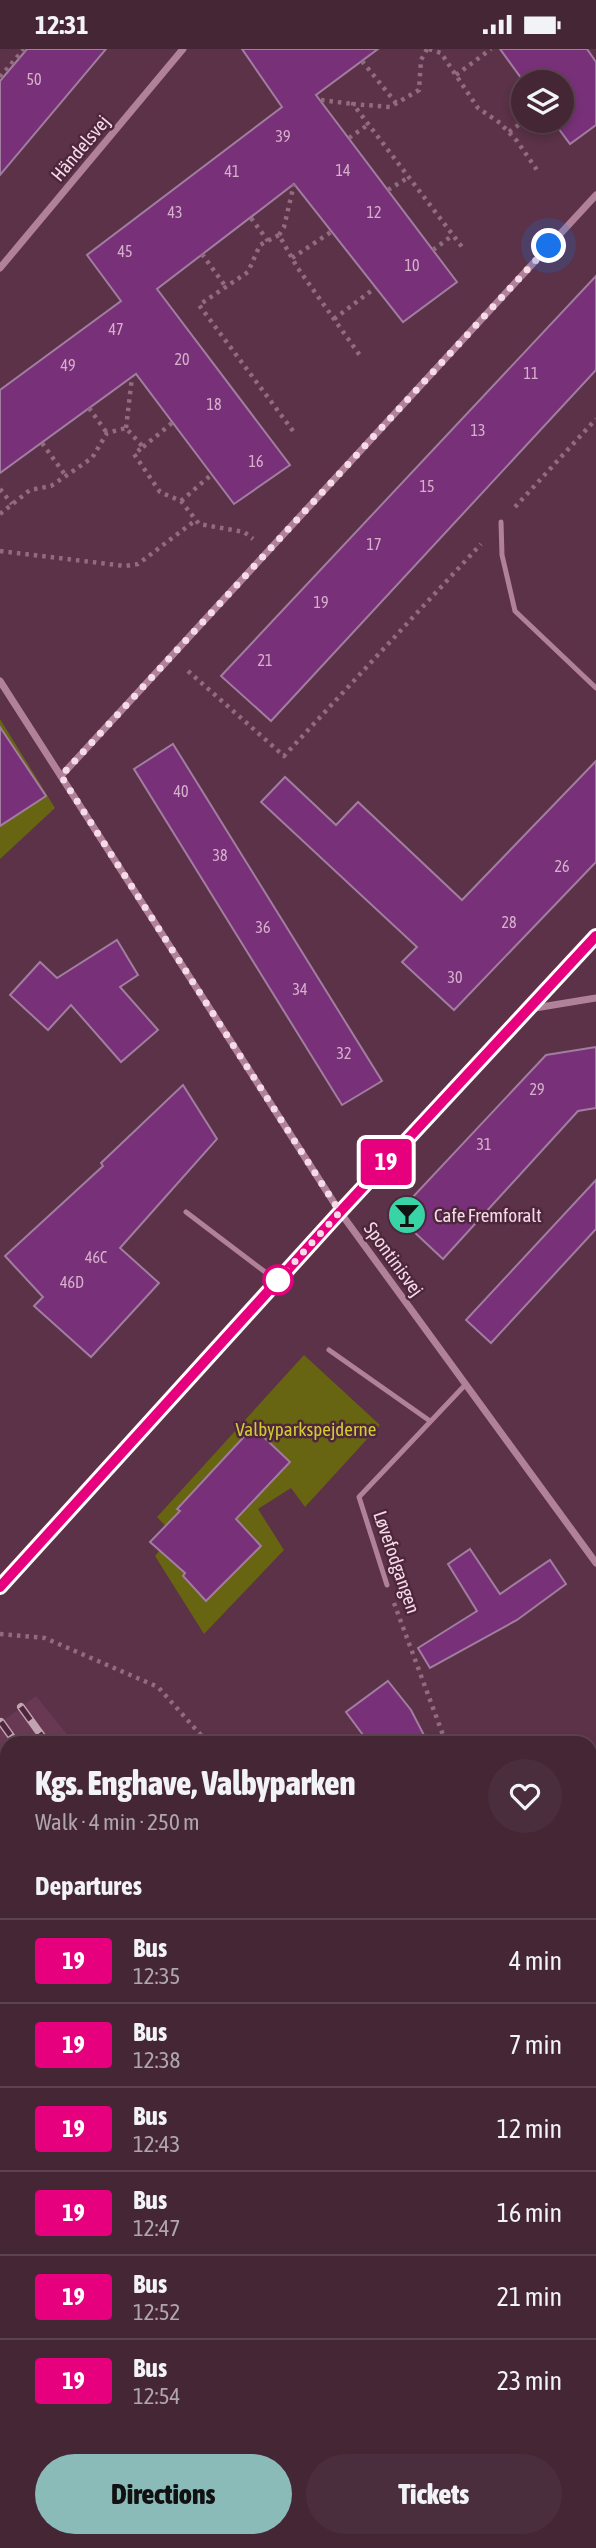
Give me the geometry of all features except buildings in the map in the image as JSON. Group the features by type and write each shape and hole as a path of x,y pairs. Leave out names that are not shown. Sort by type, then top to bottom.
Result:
{"street":[{"name":"Händelsvej","path":"0,268 183,49"},
{"path":"61,776 596,195"},
{"name":"Spontinisvej","path":"0,681 340,1212 596,1563"},
{"path":"0,1587 596,935"},
{"path":"528,1009 596,998"}],"lane":[{"path":"501,522 502,555 515,611 596,688"},
{"path":"186,1212 277,1281"},
{"path":"329,1350 430,1421"},
{"name":"Løvefodgangen","path":"387,1585 359,1497 466,1384"}],"path":[{"path":"0,77 24,49"},
{"path":"321,100 390,107 419,90 421,60 428,49 442,51 478,108 509,132 537,170"},
{"path":"456,75 491,49"},
{"path":"362,61 396,103"},
{"path":"353,103 461,247"},
{"path":"349,138 369,124"},
{"path":"388,190 409,177"},
{"path":"293,431 199,305 248,272 260,245 279,235 284,227 294,184"},
{"path":"251,218 268,241"},
{"path":"292,258 331,232"},
{"path":"279,235 292,258 362,357"},
{"path":"433,250 453,235"},
{"path":"202,254 226,287"},
{"path":"334,319 376,288"},
{"path":"132,377 126,428 143,447"},
{"path":"89,408 107,433"},
{"path":"172,655 284,756 596,419"},
{"path":"172,423 134,454 160,492 181,501 199,524 244,532 268,552"},
{"path":"0,514 30,490 51,486 92,458 107,433 126,428"},
{"path":"41,443 66,476"},
{"path":"181,501 211,475"},
{"path":"0,489 12,505"},
{"path":"0,551 125,566 138,564 196,520"},
{"name":"Løvefodgangen","path":"387,1585 443,1736"},
{"path":"0,1634 45,1639 158,1687 202,1736"}],"shaded area":[{"path":"36,1696 68,1736 0,1736 0,1723"}],"green space":[{"path":"0,719 55,808 0,859"},
{"name":"Valbyparkspejderne","path":"304,1355 380,1425 305,1507 291,1488 258,1509 284,1550 204,1634 155,1556 173,1534 157,1517"}],"railway":[{"path":"21,1707 42,1736"},
{"path":"1,1722 11,1736"}],"bus line":[{"name":"19","path":"0,1587 340,1212 596,936"}],"place":[{"name":"Cafe Fremforalt","path":"407,1215"}],"route":[{"path":"278,1280 340,1212 61,776 549,246"}]}
